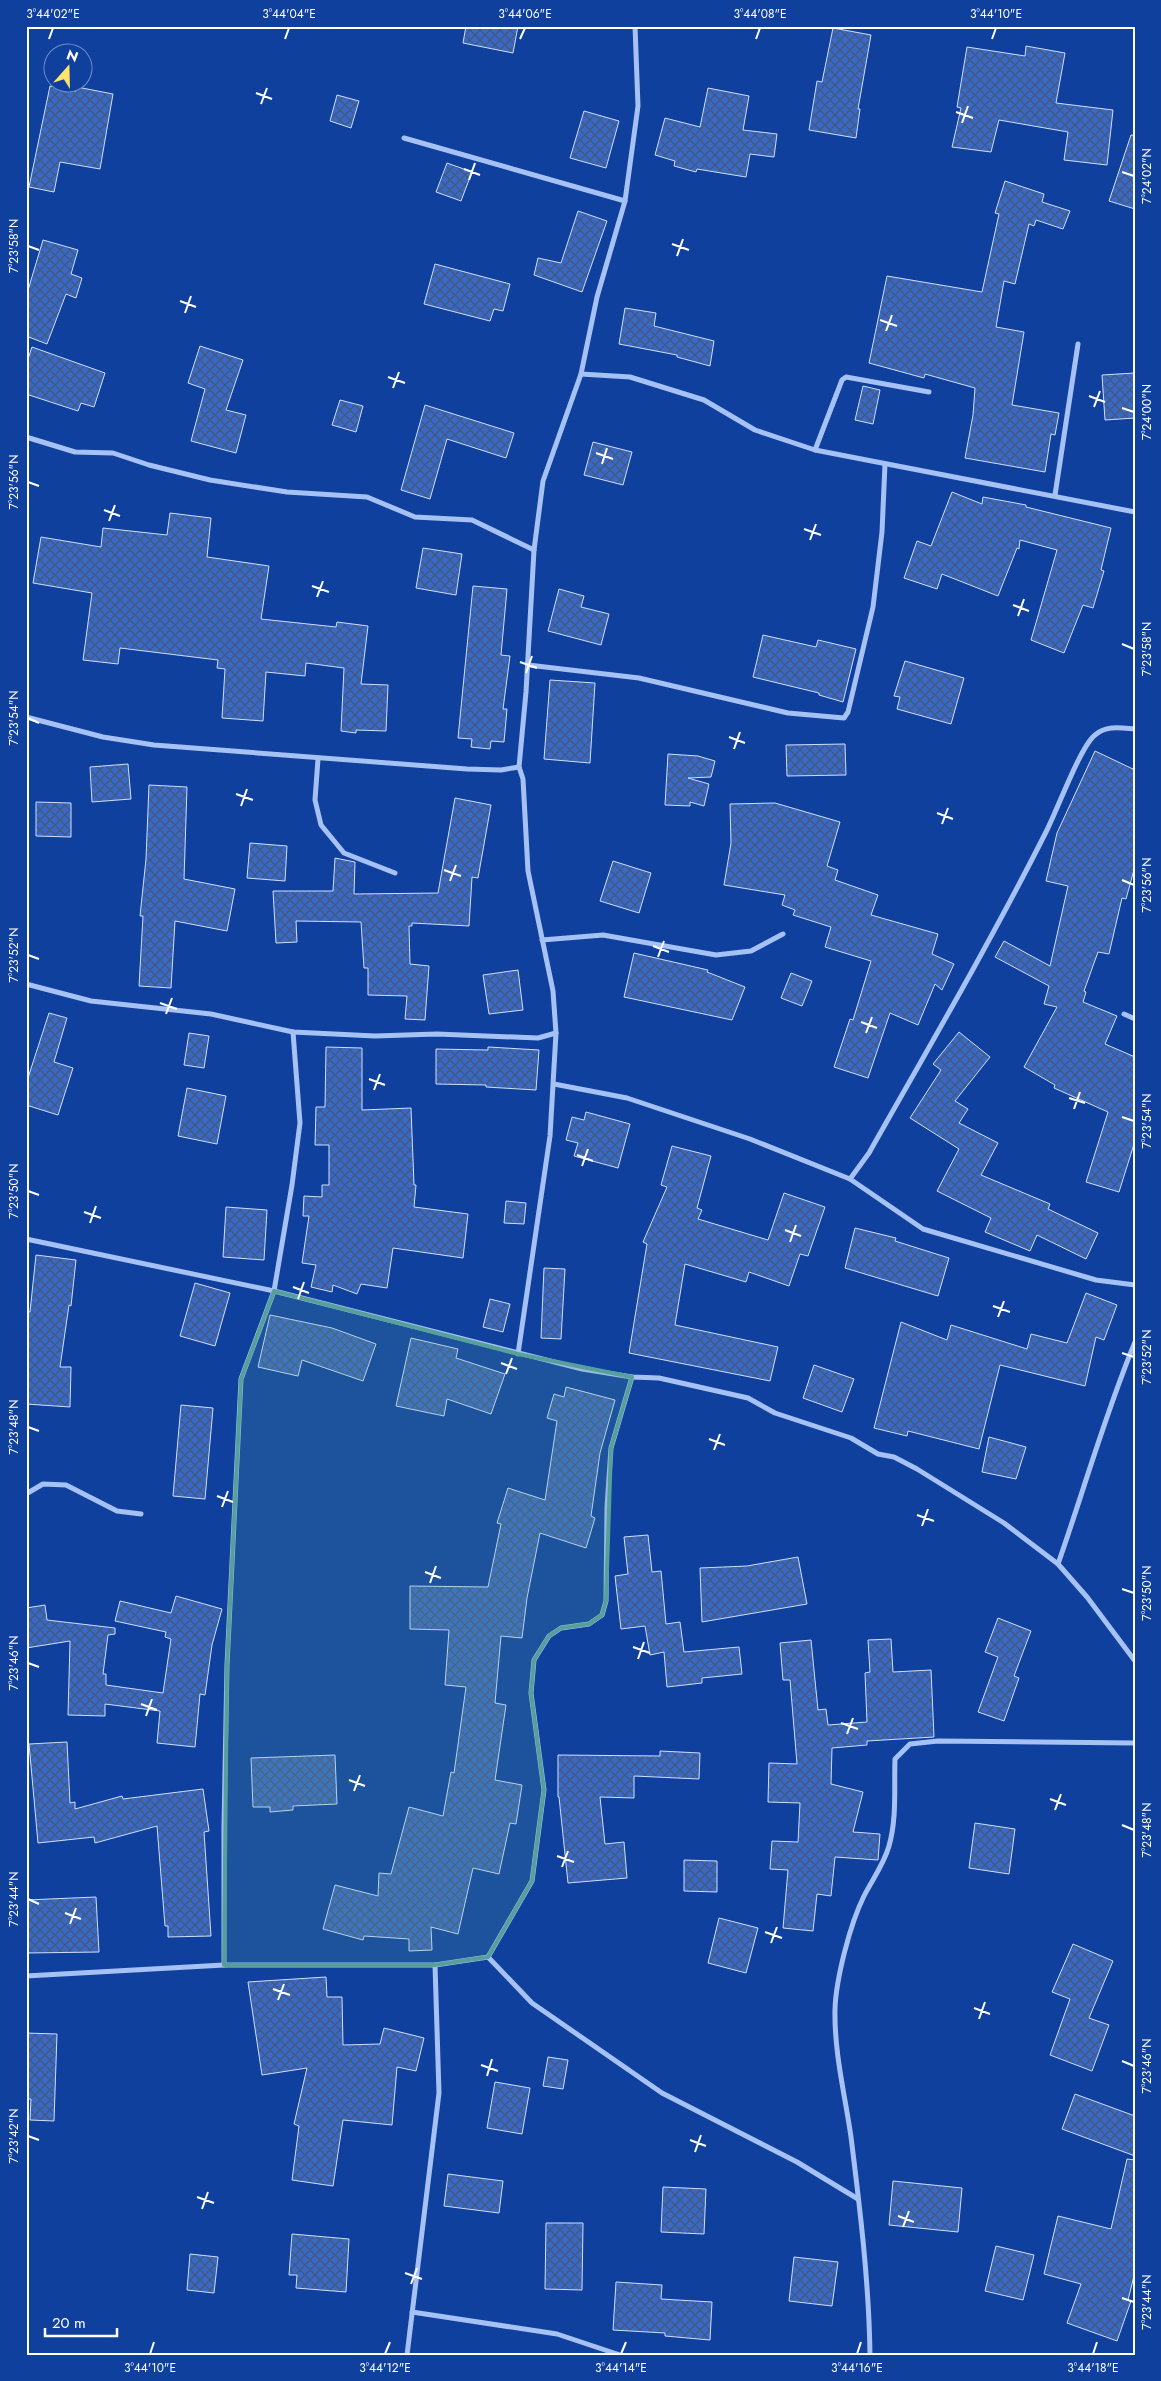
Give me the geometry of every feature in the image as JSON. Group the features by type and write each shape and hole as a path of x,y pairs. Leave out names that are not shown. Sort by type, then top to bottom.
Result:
{"street":[{"path":"518,1354 550,1136 556,1033 553,990 528,871 523,778 519,768 528,666 534,550 543,481 581,374 597,297 625,201 638,106 635,26"},
{"path":"404,138 625,201"},
{"path":"1055,495 1078,344"},
{"path":"581,374 630,377 704,400 755,430 815,450 1135,512"},
{"path":"815,450 842,380 846,376 929,392"},
{"path":"26,437 75,452 113,453 149,465 210,480 287,492 367,497 415,517 472,520 534,550"},
{"path":"528,666 640,678 788,713 844,718 848,712 873,607 882,532 885,464"},
{"path":"26,717 103,737 137,742 318,759 467,769 502,770 519,768"},
{"path":"850,1179 869,1153 978,958 1046,832 1083,753 1095,735 1111,727 1135,729"},
{"path":"318,759 315,800 321,825 344,853 395,873"},
{"path":"542,940 603,935 716,955 751,951 783,934"},
{"path":"26,984 91,1001 211,1014 293,1032 375,1036 437,1034 538,1038 556,1033"},
{"path":"1124,1014 1135,1019"},
{"path":"224,1965 227,1665 242,1379 274,1291 300,1123 293,1032"},
{"path":"554,1084 627,1098 750,1139 850,1179 923,1229 1096,1280 1135,1285"},
{"path":"26,1239 274,1291 582,1369 632,1377 659,1378 748,1398 774,1413 851,1438 878,1454 894,1457 937,1480 958,1496 1004,1523 1058,1564 1087,1597 1135,1661"},
{"path":"1058,1564 1092,1466 1112,1399 1135,1342"},
{"path":"488,1957 532,1881 544,1790 531,1693 534,1660 549,1636 561,1628 589,1624 602,1615 606,1601 607,1506 611,1448 632,1377"},
{"path":"26,1494 44,1484 66,1486 117,1512 140,1514"},
{"path":"870,2355 870,2320 858,2199 838,2050 835,2010 846,1950 863,1898 881,1866 889,1846 894,1823 895,1760 910,1744 938,1741 1135,1743"},
{"path":"26,1976 224,1965 435,1965 488,1957"},
{"path":"488,1957 532,2003 662,2093 797,2162 858,2199"},
{"path":"407,2355 439,2093 435,1965"},
{"path":"412,2312 557,2334 620,2355"}],"highlighted area":[{"path":"274,1291 518,1354 632,1377 611,1448 606,1601 602,1615 589,1624 561,1628 549,1636 534,1660 531,1693 544,1790 532,1881 488,1957 435,1965 224,1965 227,1665 241,1379"}],"building":[{"path":"466,26 518,26 513,53 463,43"},
{"path":"833,28 871,35 858,109 860,109 856,138 809,130 817,81 822,82"},
{"path":"1026,46 1065,53 1056,103 1113,110 1107,165 1064,160 1068,132 999,120 991,152 952,147 961,108 957,107 967,47 1025,56"},
{"path":"708,88 749,96 743,130 777,134 774,157 750,154 746,177 697,169 696,172 674,166 675,161 655,155 665,118 700,127"},
{"path":"92,90 113,94 100,169 60,162 54,192 29,187 49,92 92,92"},
{"path":"337,95 359,101 351,128 330,121"},
{"path":"584,111 619,121 606,168 570,158"},
{"path":"1131,135 1135,135 1135,209 1109,201"},
{"path":"447,163 472,172 461,201 436,192"},
{"path":"1005,181 1044,194 1042,202 1070,211 1063,229 1036,220 1034,226 1029,224 1015,284 1004,281 996,327 1024,332 1012,405 1059,413 1055,435 1051,434 1045,472 965,458 973,415 975,388 925,374 924,378 869,363 887,276 982,292 999,214 995,213"},
{"path":"578,211 607,221 582,292 534,275 538,258 561,263"},
{"path":"43,240 78,250 71,274 82,278 76,298 66,294 47,344 26,336 26,297"},
{"path":"435,264 510,284 503,311 494,309 490,321 424,304"},
{"path":"625,308 656,313 654,326 714,341 710,366 677,357 677,355 619,344"},
{"path":"200,346 243,360 226,410 246,415 236,453 191,441 205,389 188,383"},
{"path":"32,347 105,373 94,407 81,403 78,411 26,394 26,365"},
{"path":"1135,373 1135,418 1105,420 1102,375"},
{"path":"863,386 880,390 873,424 855,420"},
{"path":"340,400 363,406 356,432 332,425"},
{"path":"425,405 514,433 506,458 447,439 430,499 401,490"},
{"path":"593,442 632,452 623,485 584,475"},
{"path":"952,492 982,504 983,497 1026,505 1026,507 1111,528 1101,570 1104,571 1093,608 1083,605 1064,653 1031,640 1057,550 1020,540 1019,549 1017,548 998,596 942,574 937,589 904,578 917,541 931,546"},
{"path":"170,513 211,518 207,557 269,566 261,619 336,627 337,622 368,626 361,684 388,685 386,731 356,730 356,733 341,731 344,668 306,663 305,676 266,672 263,721 222,718 225,669 217,668 218,660 120,648 118,664 83,660 92,593 33,583 41,537 101,547 103,528 167,535"},
{"path":"423,548 462,554 456,595 416,588"},
{"path":"473,586 507,589 501,655 510,656 503,709 507,709 504,742 491,741 490,749 471,747 472,739 458,738"},
{"path":"559,589 584,596 581,607 609,614 601,645 548,631"},
{"path":"763,635 816,647 818,640 856,649 843,702 819,695 819,693 753,677"},
{"path":"905,661 964,678 951,724 897,709 900,697 894,696"},
{"path":"550,680 595,683 590,763 544,759"},
{"path":"845,744 846,775 787,776 786,745"},
{"path":"1095,751 1135,770 1135,866 1126,899 1122,898 1109,954 1098,952 1084,991 1086,992 1083,1002 1117,1016 1105,1044 1135,1057 1135,1141 1119,1192 1086,1182 1108,1112 1054,1088 1055,1085 1024,1067 1057,1007 1044,1004 1049,986 995,957 1004,941 1050,966 1068,886 1046,881 1057,833"},
{"path":"668,754 698,756 715,761 711,777 688,778 709,784 704,806 690,802 690,806 665,805"},
{"path":"128,764 131,799 92,802 90,767"},
{"path":"149,785 187,787 184,879 235,889 227,931 175,921 171,988 139,986 143,916 140,916 146,859"},
{"path":"455,798 491,805 478,878 472,877 469,926 412,923 412,926 409,926 410,964 429,966 425,1020 405,1019 407,996 368,995 368,968 364,968 361,922 296,921 297,942 276,943 273,891 333,891 335,858 355,862 354,894 438,893"},
{"path":"36,802 71,803 71,837 36,836"},
{"path":"775,803 840,822 827,866 838,870 835,880 878,895 871,915 938,934 932,954 954,964 942,990 935,984 918,1025 890,1013 868,1078 834,1067 850,1019 853,1020 871,961 825,947 831,927 793,915 795,910 782,905 785,895 724,885 731,843 730,804"},
{"path":"250,843 287,846 285,881 247,878"},
{"path":"613,861 651,873 639,913 600,901"},
{"path":"634,953 708,970 707,972 745,987 732,1020 624,997"},
{"path":"518,970 523,1010 489,1014 483,975"},
{"path":"791,973 812,981 802,1006 781,998"},
{"path":"49,1013 67,1018 54,1062 73,1068 58,1115 26,1105 26,1084"},
{"path":"959,1032 990,1057 955,1101 968,1109 959,1123 998,1143 981,1175 1050,1204 1048,1209 1098,1233 1086,1259 1037,1235 1030,1251 985,1232 991,1218 937,1191 959,1149 910,1118 941,1070 933,1064"},
{"path":"189,1033 209,1036 204,1068 184,1065"},
{"path":"326,1047 362,1048 362,1110 411,1108 414,1185 416,1185 414,1207 468,1214 463,1258 393,1248 387,1288 361,1284 357,1294 333,1285 332,1292 311,1287 316,1265 302,1263 309,1216 303,1216 304,1196 322,1197 322,1185 329,1185 329,1145 315,1145 316,1107 325,1107"},
{"path":"488,1047 539,1050 536,1090 486,1087 486,1085 436,1084 436,1049 488,1050"},
{"path":"187,1088 226,1096 217,1144 178,1136"},
{"path":"586,1112 630,1124 618,1168 574,1156 578,1143 566,1140 572,1117 584,1120"},
{"path":"672,1146 711,1156 697,1208 702,1210 698,1219 768,1240 784,1193 825,1207 808,1256 800,1254 789,1286 749,1272 746,1282 685,1264 675,1325 778,1347 770,1381 629,1353 647,1244 643,1242 667,1187 661,1185"},
{"path":"506,1201 526,1203 524,1224 504,1223"},
{"path":"226,1207 267,1210 264,1260 223,1257"},
{"path":"855,1228 896,1238 895,1241 949,1258 938,1296 845,1268"},
{"path":"36,1255 76,1260 71,1306 69,1305 60,1367 71,1367 70,1407 26,1404 26,1311 30,1312"},
{"path":"544,1268 565,1269 561,1339 541,1338"},
{"path":"195,1283 230,1293 215,1346 180,1336"},
{"path":"1086,1293 1117,1305 1104,1340 1096,1337 1085,1386 1000,1365 979,1449 908,1431 907,1436 874,1428 901,1322 947,1340 951,1325 1027,1349 1031,1334 1067,1343"},
{"path":"490,1299 510,1304 503,1332 483,1327"},
{"path":"270,1315 332,1328 376,1344 363,1381 302,1360 298,1376 258,1367"},
{"path":"411,1338 458,1349 456,1358 505,1374 491,1414 447,1399 444,1416 396,1406"},
{"path":"814,1365 854,1379 842,1412 803,1398"},
{"path":"566,1387 615,1400 600,1453 591,1516 595,1518 586,1548 540,1533 527,1598 522,1638 501,1636 495,1703 506,1705 495,1780 522,1785 516,1824 510,1823 499,1874 473,1868 458,1934 431,1927 432,1950 409,1951 409,1939 364,1936 363,1940 323,1929 335,1885 378,1896 379,1873 391,1874 409,1807 443,1816 451,1772 454,1773 466,1687 445,1685 449,1630 410,1629 410,1586 488,1587 501,1524 497,1523 508,1488 545,1500 557,1421 547,1418 554,1394 564,1397"},
{"path":"181,1405 213,1408 205,1499 173,1496"},
{"path":"989,1437 1026,1447 1016,1479 982,1472"},
{"path":"648,1535 652,1572 661,1571 666,1624 680,1622 684,1652 739,1647 742,1674 702,1678 702,1683 667,1687 664,1652 650,1655 645,1626 621,1629 615,1576 628,1574 624,1537"},
{"path":"798,1557 807,1604 702,1622 700,1568 747,1566"},
{"path":"176,1596 222,1609 212,1645 205,1695 200,1694 195,1747 157,1743 160,1711 105,1704 105,1716 68,1715 70,1641 26,1648 26,1608 45,1605 47,1620 115,1628 115,1634 108,1635 103,1674 106,1674 106,1685 163,1693 171,1639 165,1637 166,1632 115,1621 120,1601 171,1613"},
{"path":"998,1618 1031,1631 1014,1676 1019,1678 1004,1721 978,1712 998,1657 985,1652"},
{"path":"891,1639 893,1672 931,1670 934,1737 867,1741 867,1745 832,1748 831,1784 863,1792 853,1832 880,1834 878,1860 835,1857 831,1896 817,1894 813,1931 783,1928 788,1870 770,1869 772,1841 798,1842 800,1803 768,1802 769,1763 797,1764 790,1680 783,1680 780,1643 811,1640 818,1710 826,1709 828,1725 867,1722 865,1673 870,1672 868,1640"},
{"path":"67,1742 70,1803 75,1802 75,1809 122,1796 123,1799 203,1789 209,1831 204,1832 211,1936 168,1937 168,1926 165,1926 157,1826 95,1843 94,1837 38,1843 29,1744"},
{"path":"660,1751 700,1753 699,1779 634,1776 634,1798 600,1797 605,1844 624,1842 627,1878 568,1883 558,1797 558,1755 660,1756"},
{"path":"335,1755 337,1804 293,1806 293,1810 270,1812 270,1807 253,1807 251,1758"},
{"path":"975,1823 1015,1829 1009,1874 969,1868"},
{"path":"684,1860 717,1861 717,1892 684,1891"},
{"path":"96,1897 99,1952 26,1953 26,1900"},
{"path":"719,1918 758,1928 746,1973 708,1963"},
{"path":"1073,1944 1113,1961 1089,2018 1109,2025 1092,2071 1050,2055 1070,1999 1052,1992"},
{"path":"326,1977 327,1997 342,1997 343,2045 380,2044 384,2028 424,2038 416,2071 397,2067 392,2125 343,2120 333,2186 292,2180 299,2126 294,2124 307,2068 262,2075 248,1982"},
{"path":"26,2033 57,2034 54,2121 30,2120 31,2099 26,2099"},
{"path":"548,2057 568,2060 563,2089 543,2086"},
{"path":"495,2082 530,2088 522,2134 487,2128"},
{"path":"1075,2094 1135,2116 1135,2156 1062,2129"},
{"path":"1127,2159 1135,2160 1135,2272 1128,2300 1131,2301 1117,2341 1067,2323 1081,2284 1044,2274 1058,2216 1111,2229"},
{"path":"448,2174 503,2181 499,2213 444,2206"},
{"path":"893,2181 962,2188 958,2232 889,2225"},
{"path":"663,2187 706,2189 704,2234 661,2232"},
{"path":"546,2223 583,2223 582,2290 545,2289"},
{"path":"292,2234 349,2239 346,2292 296,2288 297,2275 289,2275"},
{"path":"996,2246 1034,2255 1023,2300 985,2291"},
{"path":"190,2254 218,2257 214,2293 187,2290"},
{"path":"794,2257 838,2262 832,2306 789,2301"},
{"path":"616,2282 662,2285 661,2299 712,2302 710,2340 665,2336 665,2333 613,2330"}]}
